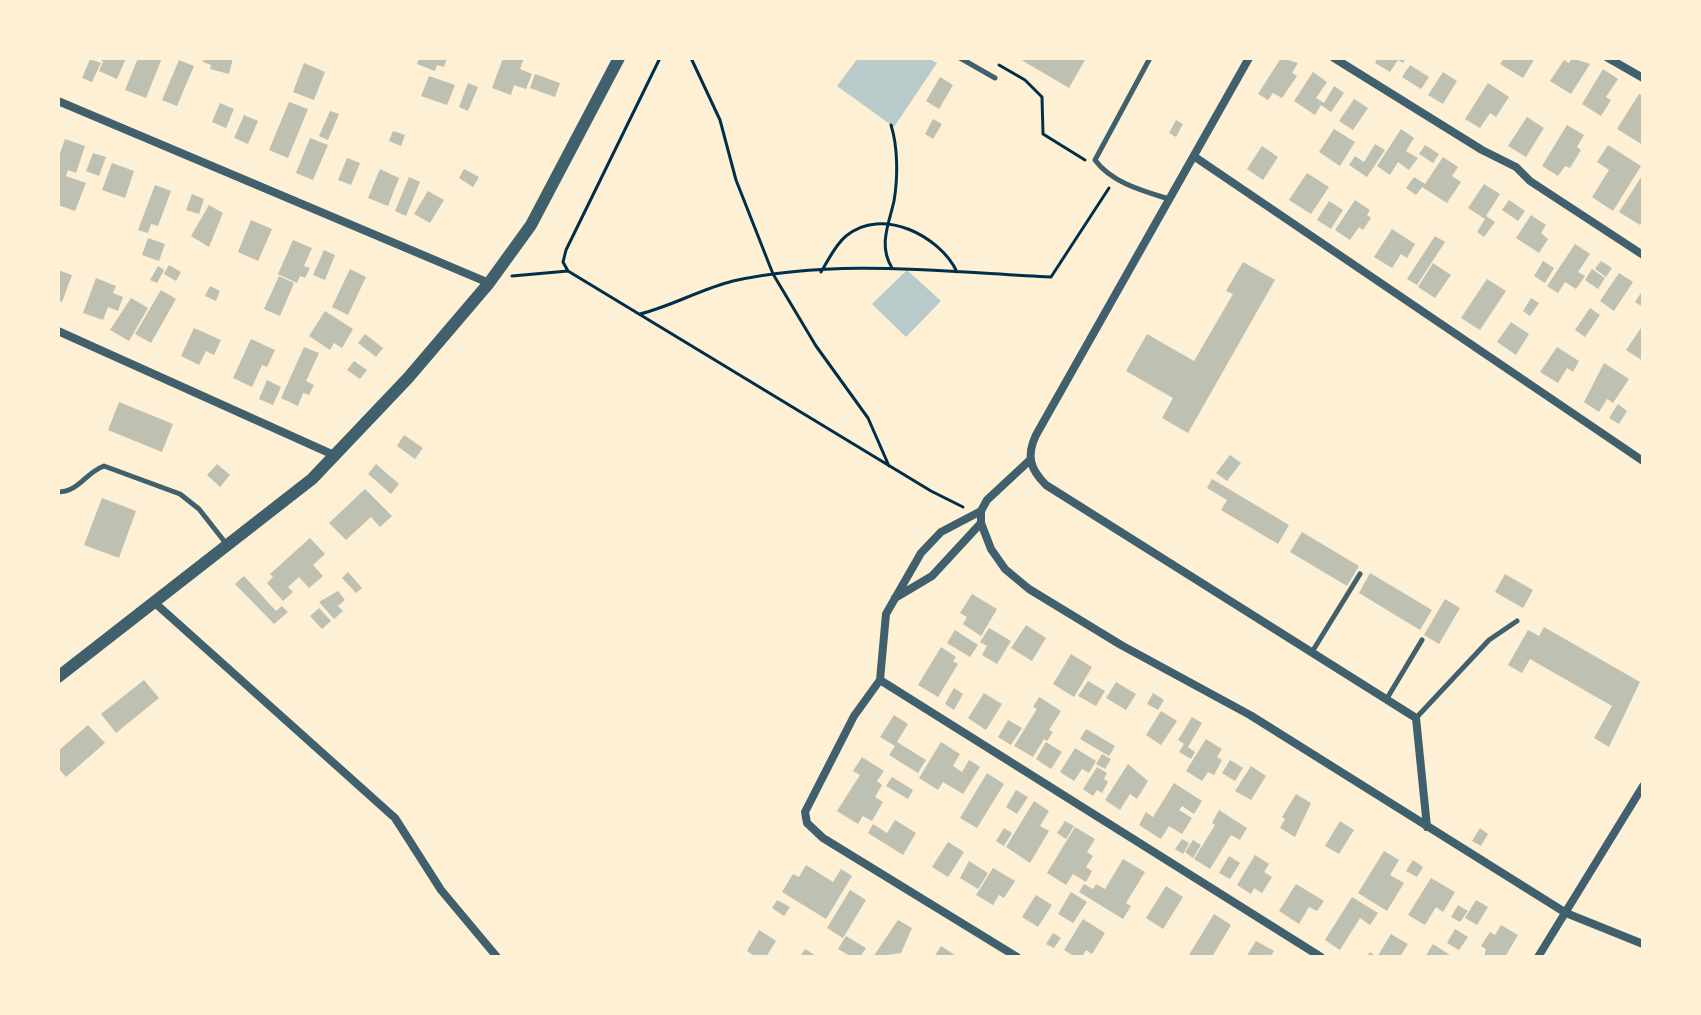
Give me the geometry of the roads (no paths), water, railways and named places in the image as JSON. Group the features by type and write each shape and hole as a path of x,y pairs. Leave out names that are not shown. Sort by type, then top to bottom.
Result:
{"street":[{"path":"58,677 228,547 336,456 489,283 531,225 619,58"},
{"path":"1249,58 1036,435 1030,460 1034,473 1046,485 1416,718 1427,827"},
{"path":"1334,58 1482,150 1516,167 1530,181 1643,255"},
{"path":"1608,58 1643,78"},
{"path":"58,101 489,283"},
{"path":"1195,157 1643,461"},
{"path":"58,331 336,456"},
{"path":"1030,460 987,500 981,511 981,523 991,549 1005,569 1029,589 1121,645 1250,715 1566,913 1643,944"},
{"path":"981,511 941,532 921,553 886,614 880,680 854,716 808,801 807,823 823,838 1017,957"},
{"path":"895,599 932,576 981,523"},
{"path":"155,603 395,818 441,890 497,957"},
{"path":"880,680 1321,957"},
{"path":"1538,957 1642,791"}],"lane":[{"path":"960,58 995,78"},
{"path":"1150,58 1095,160 1102,170 1170,199"},
{"path":"58,492 74,490 95,470 104,466 180,494 199,509 228,547"},
{"path":"1311,653 1360,574"},
{"path":"1416,718 1489,640 1517,621"},
{"path":"1386,700 1422,640"}]}
